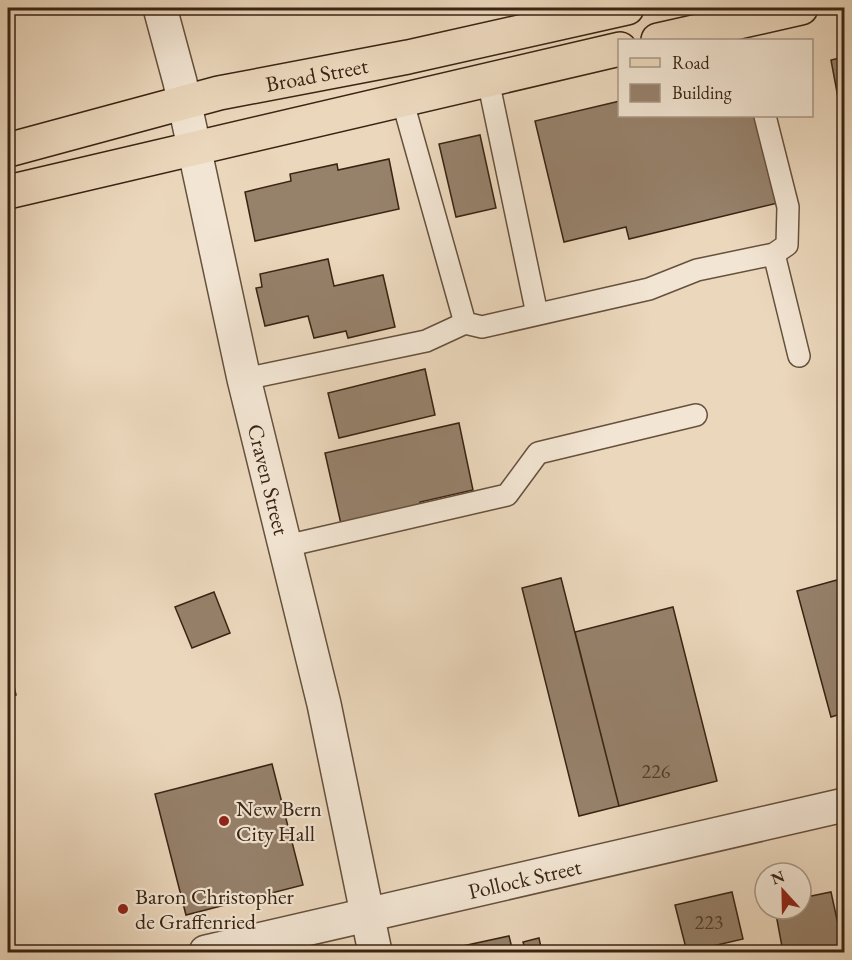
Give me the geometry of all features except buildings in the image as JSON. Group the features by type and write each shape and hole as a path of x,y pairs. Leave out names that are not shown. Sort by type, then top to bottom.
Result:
{"main road":[{"name":"Broad Street","path":"8,150 184,101 258,84 408,57 627,8"},
{"path":"668,39 744,31 801,8"},
{"name":"Broad Street","path":"8,192 618,49"}],"street":[{"name":"Craven Street","path":"160,8 184,101 244,379 324,704 375,952"},
{"name":"Pollock Street","path":"206,952 844,805"}],"lane":[{"path":"488,80 537,314"},
{"path":"402,99 465,323"},
{"path":"244,379 426,340 465,323 482,327 649,289 697,270 774,254 788,245 788,207 765,117"},
{"path":"774,254 799,356"},
{"path":"286,546 507,495 538,453 696,416"}],"place":[{"name":"New Bern City Hall","path":"224,821"},
{"name":"Baron Christopher de Graffenried","path":"123,909"}]}
